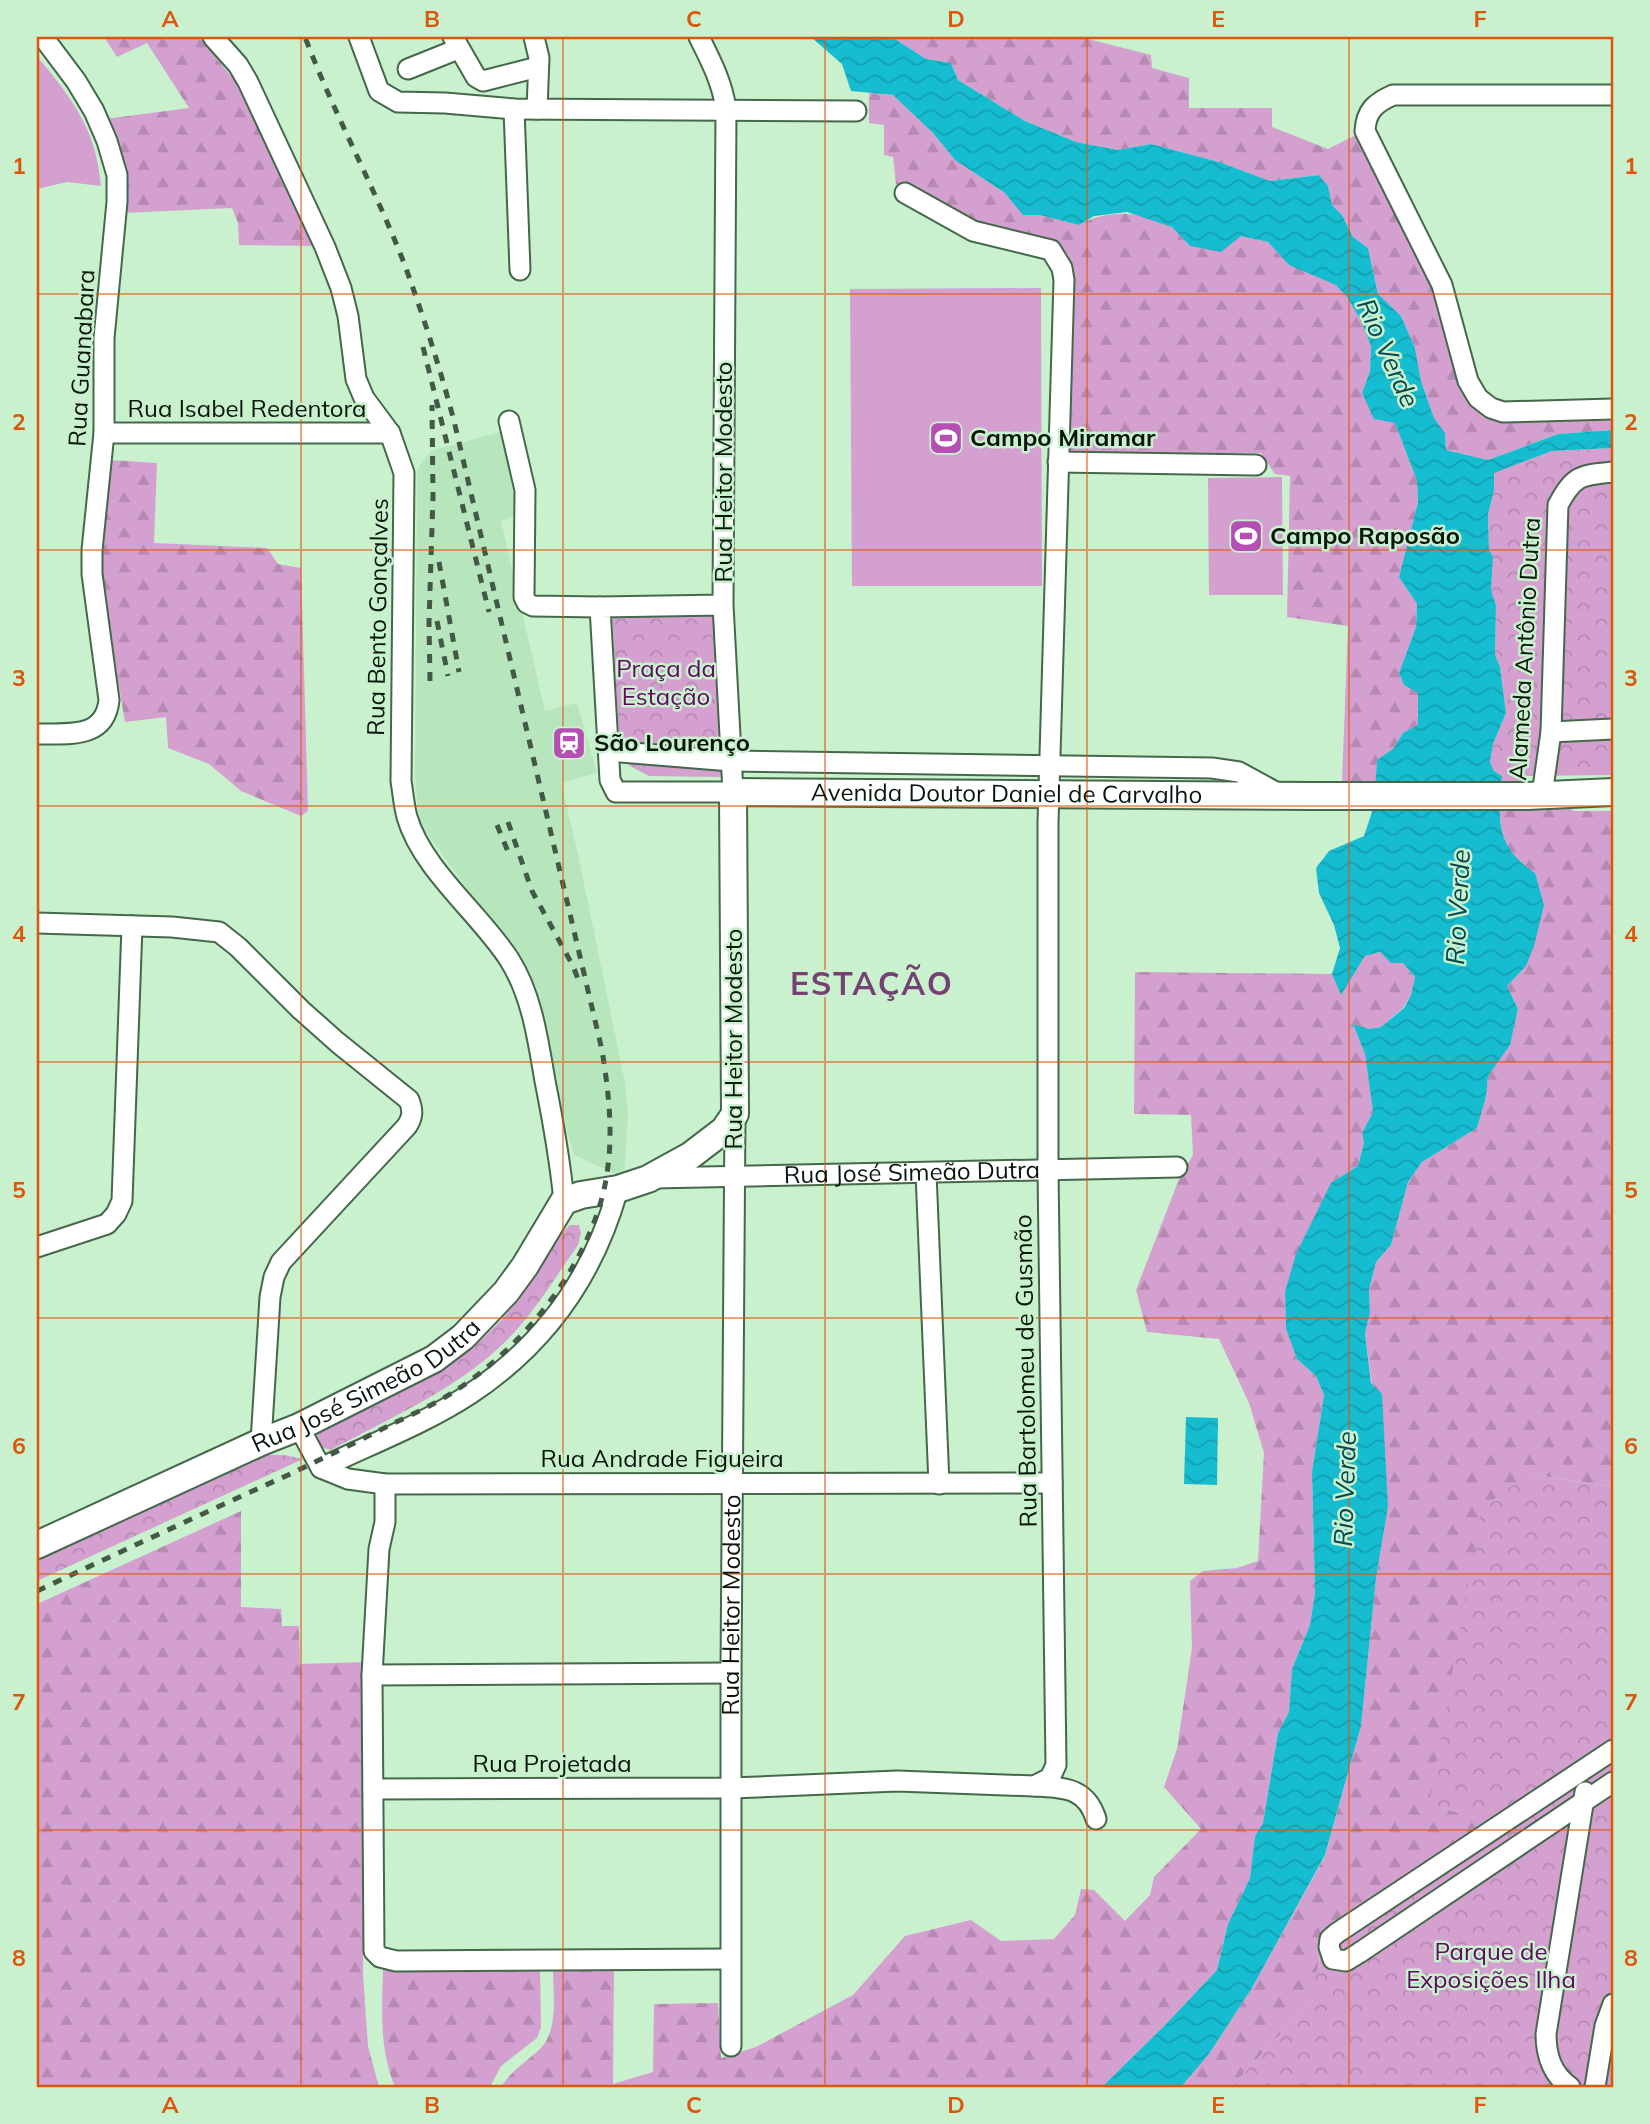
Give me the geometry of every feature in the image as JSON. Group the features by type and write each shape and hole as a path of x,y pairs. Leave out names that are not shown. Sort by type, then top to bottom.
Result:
{"main road":[{"name":"Avenida Doutor Daniel de Carvalho","path":"733,792 1535,796 1613,792"},
{"name":"Rua Heitor Modesto","path":"733,792 735,1114"},
{"name":"Rua José Simeão Dutra","path":"37,1545 261,1441 299,1427 434,1359 463,1337 506,1292 564,1201 648,1179 690,1156 724,1130 735,1114"}],"street":[{"name":"Rua Guanabara","path":"37,734 80,733 100,725 107,714 109,700 92,574 92,550 104,433 104,338 117,202 117,175 94,111 76,81 43,37"},
{"name":"Rua Bento Gonçalves","path":"213,37 243,73 325,247 341,288 348,316 356,379 364,398 390,433 404,473 401,781 407,817 428,858 509,960 519,980 531,1011 538,1041 560,1157 564,1201"},
{"path":"359,37 379,91 398,102 514,109 856,111"},
{"path":"534,37 539,58 537,109"},
{"name":"Rua Heitor Modesto","path":"699,37 716,70 726,109 723,605 733,792"},
{"path":"408,69 456,43 476,77 483,81 538,67"},
{"path":"1613,95 1393,95 1380,100 1366,118 1365,131 1442,285 1468,381 1478,398 1491,408 1503,412 1613,409"},
{"path":"514,109 520,270"},
{"name":"Rua Bartolomeu de Gusmão","path":"905,193 973,231 1051,250 1058,257 1064,280 1049,766 1048,1170 1056,1765 1050,1778 1034,1786"},
{"path":"509,421 525,490 524,597 527,603 533,606 600,607 723,605"},
{"name":"Rua Isabel Redentora","path":"104,433 390,433"},
{"path":"1058,462 1256,465"},
{"name":"Alameda Antônio Dutra","path":"1535,796 1550,732 1558,505 1566,490 1584,475 1613,472"},
{"path":"600,607 610,780 617,792 733,792"},
{"path":"1550,732 1613,729"},
{"path":"608,751 732,761 1212,768 1239,772 1282,796"},
{"path":"37,923 172,927 219,932 238,947 301,1010 409,1100 412,1118 407,1126 281,1262 274,1277 270,1297 261,1441"},
{"path":"37,1247 107,1224 117,1214 122,1201 132,926"},
{"name":"Rua Heitor Modesto","path":"731,2046 730,1673 735,1114"},
{"name":"Rua José Simeão Dutra","path":"648,1179 1177,1167"},
{"path":"926,1173 939,1484"},
{"path":"299,1427 321,1468 424,1420 470,1394 495,1376 536,1339 560,1311 590,1265 608,1225 618,1189"},
{"name":"Rua Andrade Figueira","path":"321,1468 348,1479 385,1484 1052,1483"},
{"path":"385,1484 385,1522 379,1549 372,1675 374,1951 380,1957 396,1961 730,1959"},
{"path":"372,1675 730,1673"},
{"path":"1613,1750 1330,1938 1330,1954 1333,1959 1346,1961 1613,1782"},
{"path":"1570,2087 1554,2070 1546,2048 1584,1800 1585,1769"},
{"path":"732,1787 897,1782 1071,1789 1092,1806 1096,1819"},
{"name":"Rua Projetada","path":"373,1789 732,1787"},
{"path":"1595,2087 1605,2026 1613,2004"}],"shaded area":[{"path":"504,431 520,513 501,521 545,711 577,703 597,773 561,783 625,1083 628,1112 624,1178 574,1155 546,1024 531,978 419,822 415,778 417,469 431,451"}],"green space":[{"path":"104,37 199,37 239,86 318,246 239,245 238,223 232,208 124,213 105,119 189,108 147,43 117,57"},
{"path":"892,37 1080,37 1151,55 1152,68 1189,78 1189,108 1272,108 1272,127 1328,149 1358,134 1435,285 1459,383 1471,404 1484,416 1498,423 1613,420 1613,430 1558,434 1488,460 1446,450 1445,433 1434,418 1421,381 1415,348 1401,316 1378,294 1368,248 1353,237 1342,215 1332,205 1328,186 1319,175 1270,181 1219,162 1151,144 1118,150 1076,142 1025,121 958,80 951,63 926,59"},
{"path":"37,56 61,86 88,131 94,147 101,186 67,182 37,189"},
{"path":"869,93 893,95 933,133 955,160 1005,193 1023,214 1040,215 1079,225 1112,214 1147,217 1170,226 1190,246 1241,236 1268,242 1289,265 1336,284 1347,297 1371,346 1370,371 1362,394 1395,423 1417,481 1418,502 1399,577 1417,604 1416,627 1399,673 1404,685 1418,693 1418,725 1403,733 1394,748 1377,760 1376,782 1342,782 1348,626 1287,617 1290,476 1275,474 1261,453 1070,453 1074,282 1073,266 1067,254 1055,243 974,226 896,184 893,157 884,155 884,125 869,123"},
{"name":"Campo Miramar","path":"1041,288 1042,586 852,586 850,289"},
{"path":"1613,448 1613,775 1524,776 1523,782 1502,781 1502,776 1494,771 1490,762 1493,744 1506,713 1500,667 1495,655 1496,605 1491,591 1493,558 1489,550 1488,514 1494,491 1494,472 1552,451"},
{"path":"110,460 157,463 154,543 267,548 278,564 301,568 308,811 301,816 241,791 209,764 168,748 166,717 125,722 102,587 101,555"},
{"name":"Campo Raposão","path":"1282,477 1283,595 1209,595 1208,478"},
{"name":"Praça da Estação","path":"713,612 722,777 649,776 630,766 620,753 612,614"},
{"path":"1556,804 1575,811 1613,811 1613,1487 1530,1474 1430,1804 1489,1822 1323,1936 1313,2000 1231,2087 1181,2087 1209,2054 1252,1988 1325,1856 1361,1726 1376,1578 1388,1507 1365,1333 1370,1313 1369,1290 1376,1262 1391,1245 1408,1182 1422,1162 1477,1128 1486,1097 1488,1076 1510,1044 1518,1009 1507,986 1526,966 1535,873 1517,859 1507,845 1501,828 1499,805"},
{"path":"1380,952 1391,962 1403,963 1415,977 1411,995 1403,1008 1381,1027 1369,1029 1353,1024 1365,1054 1373,1112 1362,1133 1364,1141 1358,1166 1331,1183 1285,1292 1286,1329 1297,1359 1316,1376 1324,1395 1312,1472 1315,1593 1310,1625 1292,1669 1289,1712 1278,1733 1263,1823 1255,1836 1250,1878 1228,1924 1217,1970 1104,2085 1097,2087 501,2087 509,2076 540,2049 550,2032 554,2011 553,1970 614,1970 613,2084 653,2072 654,2004 718,2003 721,2058 756,2047 853,1995 905,1936 971,1920 1001,1941 1054,1939 1075,1915 1081,1889 1094,1890 1125,1921 1150,1895 1154,1877 1201,1829 1164,1787 1177,1749 1192,1648 1190,1581 1203,1571 1237,1568 1258,1561 1264,1453 1249,1403 1219,1339 1147,1332 1136,1290 1179,1179 1193,1155 1191,1115 1134,1114 1135,972 1332,974 1341,995 1365,956"},
{"path":"570,1225 579,1225 581,1233 578,1245 524,1321 485,1360 421,1402 331,1450 317,1446 316,1438 321,1430 424,1379 472,1347 512,1307"},
{"path":"266,1455 303,1459 37,1581 37,1554 219,1473"},
{"name":"Parque de Exposições Ilha","path":"1530,1474 1613,1487 1613,2087 1231,2087 1313,2000 1304,1982 1318,1970 1323,1936 1488,1822 1429,1804 1482,1507"},
{"path":"241,1511 241,1607 281,1609 282,1626 299,1626 300,1664 365,1662 363,1974 368,2046 379,2087 37,2087 37,1604"},
{"path":"383,1969 540,1969 541,2027 537,2038 501,2066 490,2087 395,2087 384,2044"}],"water":[{"name":"Rio Verde","path":"811,37 892,37 926,59 951,63 958,80 1025,121 1076,142 1118,150 1151,144 1219,162 1270,181 1319,175 1328,186 1332,205 1342,215 1353,237 1368,248 1378,294 1401,316 1415,348 1421,381 1434,418 1445,433 1446,450 1488,460 1558,434 1613,430 1613,448 1552,451 1494,473 1494,491 1488,514 1489,550 1493,557 1491,591 1496,605 1495,655 1500,667 1506,713 1493,744 1490,762 1494,771 1502,776 1500,819 1506,842 1512,853 1535,873 1544,905 1526,966 1507,986 1518,1009 1510,1045 1488,1076 1486,1097 1477,1128 1422,1162 1408,1182 1391,1245 1376,1262 1369,1290 1370,1313 1365,1333 1371,1383 1382,1394 1388,1507 1376,1578 1361,1726 1325,1855 1252,1988 1209,2054 1181,2087 1097,2087 1104,2085 1217,1970 1228,1924 1250,1878 1255,1836 1263,1823 1278,1733 1289,1712 1292,1669 1310,1625 1315,1593 1312,1472 1324,1395 1316,1376 1297,1359 1286,1329 1285,1292 1296,1254 1331,1183 1358,1166 1364,1142 1362,1133 1373,1112 1365,1054 1353,1024 1369,1029 1381,1027 1404,1008 1411,995 1415,977 1403,963 1391,963 1380,952 1365,956 1341,995 1332,974 1340,948 1334,925 1319,893 1316,868 1329,851 1364,836 1374,806 1377,760 1394,748 1403,733 1418,725 1418,693 1404,685 1399,673 1416,627 1417,604 1399,577 1418,502 1417,481 1395,423 1374,419 1362,393 1370,371 1371,346 1361,321 1347,297 1336,285 1289,265 1268,242 1241,236 1221,252 1190,246 1172,227 1127,212 1094,216 1079,225 1040,215 1023,215 1005,193 955,160 933,133 893,95 851,91 842,64"},
{"path":"1186,1417 1218,1418 1217,1485 1184,1484"}],"railway":[{"path":"37,1591 288,1475 423,1409 485,1369 534,1321 575,1263 602,1199 608,1166 610,1122 602,1050 454,421 404,263 305,37"},
{"path":"423,347 489,612"},
{"path":"430,681 432,405"},
{"path":"439,562 459,672"},
{"path":"437,621 448,676"},
{"path":"508,822 532,891 578,979"},
{"path":"497,825 509,854"}],"place":[{"name":"Campo Miramar","path":"946,438"},
{"name":"Campo Raposão","path":"1246,536"},
{"name":"São Lourenço","path":"569,743"}],"district":[{"name":"ESTAÇÃO","path":"872,984"}]}
